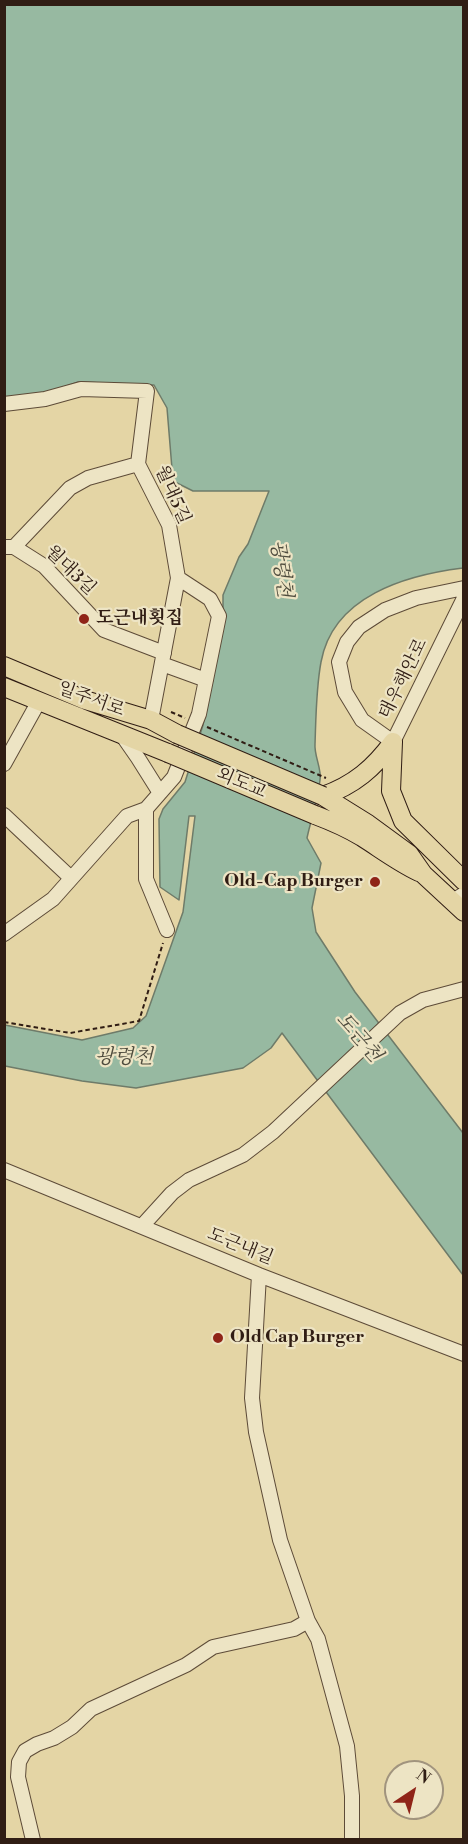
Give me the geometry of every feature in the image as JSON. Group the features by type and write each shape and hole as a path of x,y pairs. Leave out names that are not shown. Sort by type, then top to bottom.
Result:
{"main road":[{"name":"일주서로","path":"4,666 85,700 151,720 177,734"},
{"name":"일주서로","path":"4,687 168,753"},
{"name":"외도교","path":"177,734 325,787"},
{"path":"325,787 342,789 377,764 393,742"},
{"path":"393,742 391,791 403,821 464,881"},
{"name":"외도교","path":"168,753 334,822 362,837 399,863 423,874"},
{"path":"325,787 368,824 409,854 423,874 460,902"}],"street":[{"name":"월대5길","path":"4,404 45,399 81,389 147,391 138,464 169,525 178,578 151,720"},
{"name":"월대3길","path":"138,464 88,478 70,488 9,547 44,566 104,630 206,680"},
{"path":"4,934 53,898 127,816 146,809 174,777 198,723 219,616 210,599 178,578"},
{"name":"태우해안로","path":"464,588 416,598 385,610 360,627 347,642 339,662 345,692 362,720 393,742 464,598"},
{"path":"4,764 39,701"},
{"path":"122,735 160,793"},
{"path":"146,809 146,879 167,930"},
{"path":"4,815 71,878"},
{"path":"142,1226 172,1193 189,1180 243,1155 273,1132 400,1013 423,1000 464,989"},
{"name":"도근내길","path":"4,1170 259,1275 464,1354"},
{"path":"259,1275 252,1398 256,1432 280,1540 308,1621 318,1639 347,1746 352,1796 352,1839"},
{"path":"33,1839 18,1777 19,1762 25,1751 63,1733 91,1709 186,1665 213,1647 294,1629 308,1621"}],"path":[{"path":"170,712 198,723 325,787"},
{"path":"4,1022 70,1033 140,1022 167,930"}],"water":[{"path":"5,5 463,5 463,568 418,576 375,593 356,605 340,620 328,639 321,662 316,703 315,749 320,780 307,838 321,863 312,908 316,932 355,992 463,1133 463,1275 282,1033 271,1048 243,1068 136,1088 82,1081 5,1066 5,1025 82,1040 133,1028 146,1016 183,912 195,816 189,816 179,900 160,887 159,819 163,809 185,782 203,725 223,615 223,595 239,557 248,544 269,491 193,491 173,481 167,408 154,385 78,382 44,394 5,398"}],"place":[{"name":"도근내횟집","path":"84,619"},
{"name":"Old-Cap Burger","path":"375,882"},
{"name":"Old Cap Burger","path":"218,1338"}],"water label":[{"name":"광령천","path":"280,569"},
{"name":"도근천","path":"358,1038"},
{"name":"광령천","path":"124,1058"}]}
